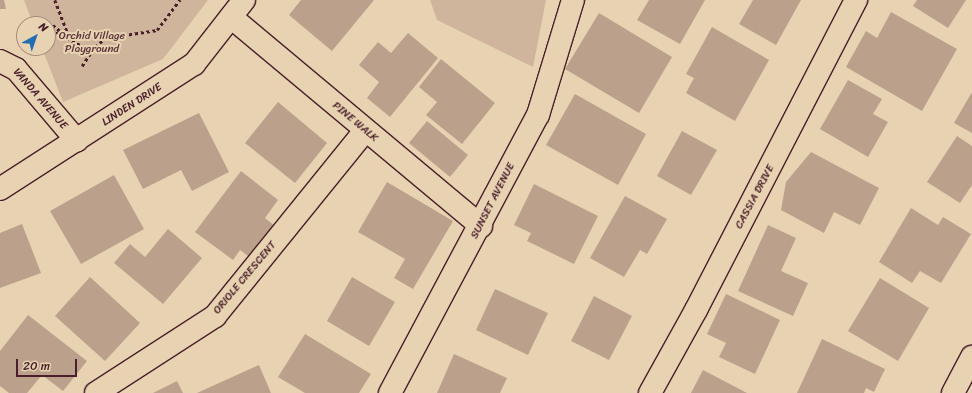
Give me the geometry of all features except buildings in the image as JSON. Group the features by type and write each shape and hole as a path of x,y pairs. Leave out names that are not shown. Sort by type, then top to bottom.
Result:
{"street":[{"name":"SUNSET AVENUE","path":"390,393 481,226 538,114 573,0"},
{"name":"CASSIA DRIVE","path":"650,393 700,303 856,0"},
{"name":"PINE WALK","path":"238,8 365,131 481,226"},
{"name":"LINDEN DRIVE","path":"0,189 77,141 194,64 238,8"},
{"name":"VANDA AVENUE","path":"0,60 16,69 77,141"},
{"name":"ORIOLE CRESCENT","path":"96,393 215,316 365,131"},
{"path":"953,393 972,357"}],"path":[{"path":"55,0 70,39"},
{"path":"82,66 91,51 105,38 157,30 180,0"},
{"path":"56,27 70,39"},
{"path":"56,32 91,51"}],"green space":[{"name":"Orchid Village Playground","path":"24,0 208,0 163,59 63,102 45,56 56,56 56,16 30,16"},
{"path":"430,0 546,0 533,67 437,20"}]}
